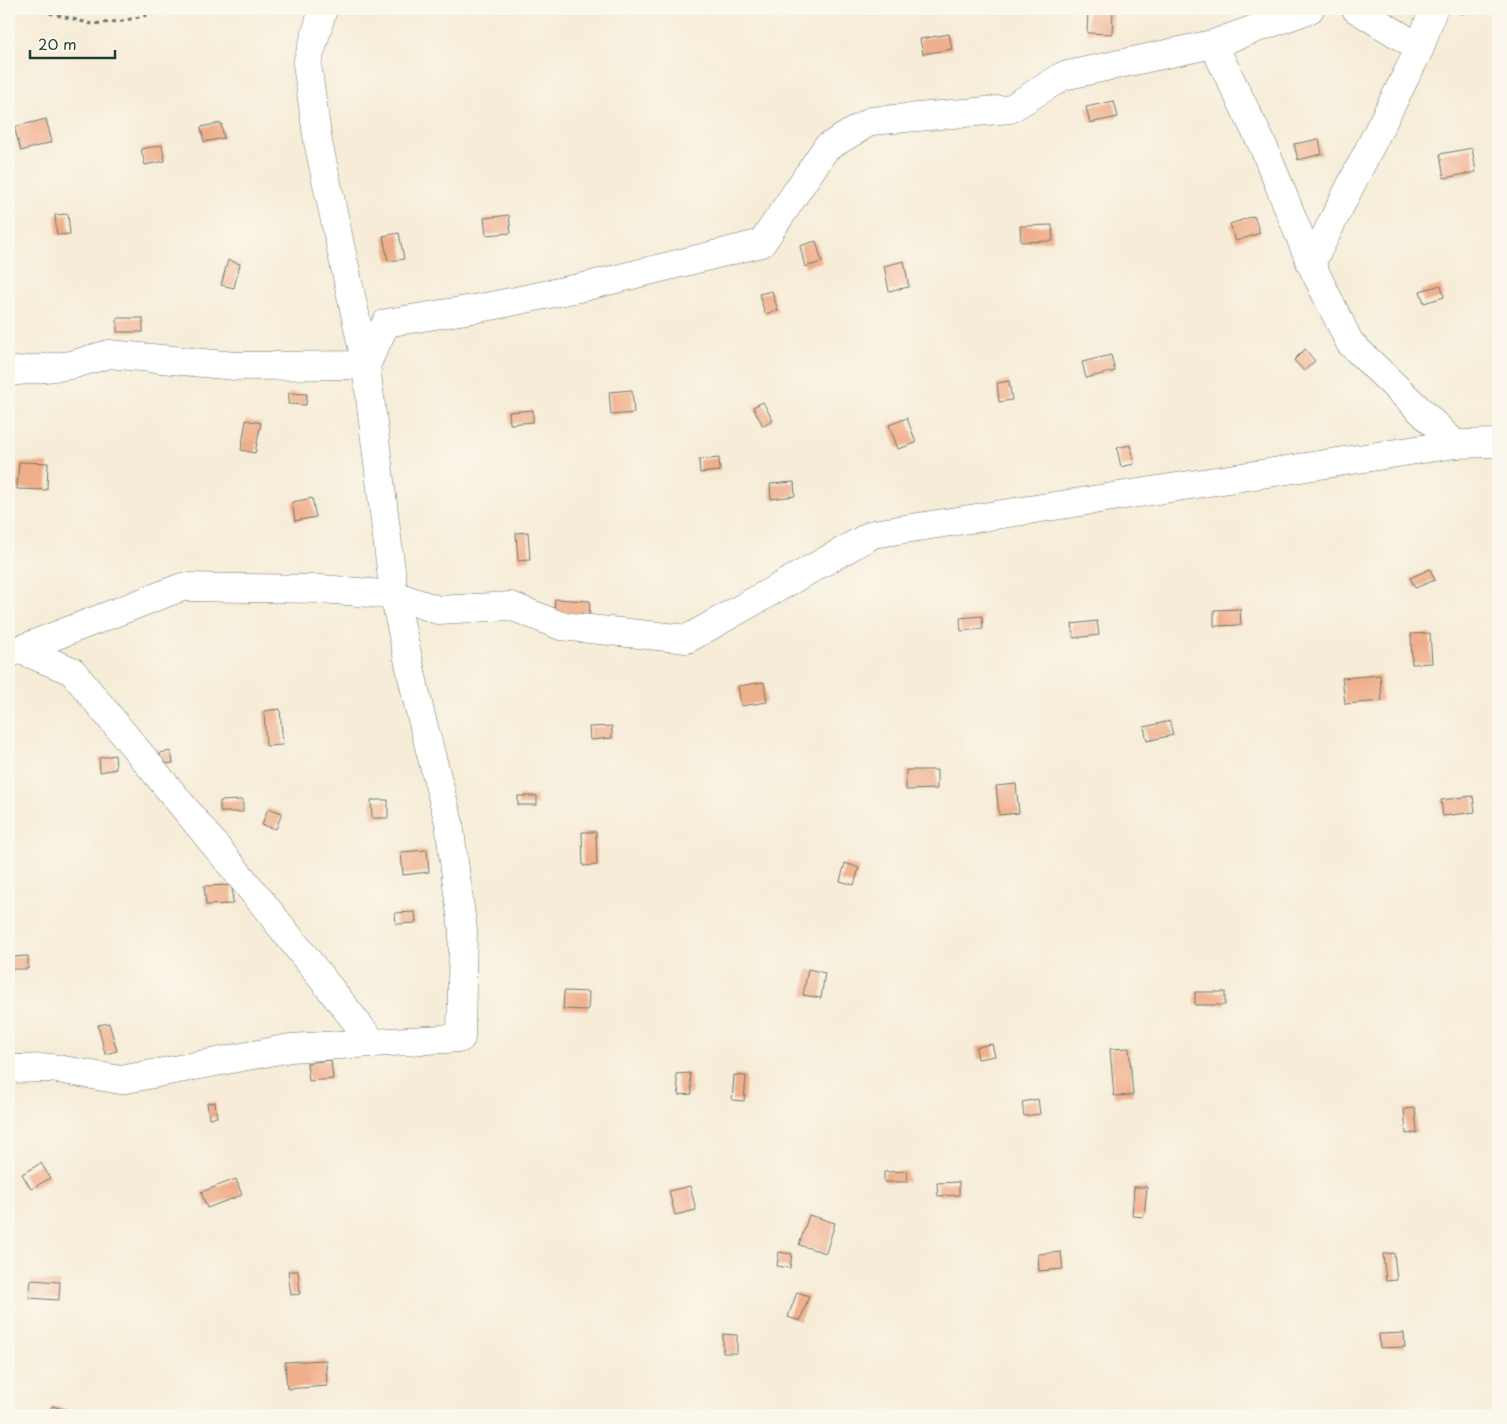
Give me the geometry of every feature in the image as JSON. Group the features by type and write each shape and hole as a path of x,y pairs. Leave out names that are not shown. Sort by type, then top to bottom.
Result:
{"street":[{"path":"9,1069 52,1068 121,1080 290,1048 461,1038 462,931 449,823 394,594 366,365 318,142 307,64 323,9"},
{"path":"366,365 386,323 491,306 588,286 762,243 826,148 871,121 1010,109 1063,76 1213,44 1310,9"},
{"path":"1356,9 1420,48"},
{"path":"1311,264 1420,48 1433,9"},
{"path":"1213,44 1264,148 1311,264 1350,343 1455,444"},
{"path":"9,372 71,365 109,354 235,366 366,365"},
{"path":"15,652 182,587 322,589 394,594 438,610 511,606 561,626 687,639 873,534 1455,444 1498,443"},
{"path":"15,652 72,671 264,905 373,1043"}],"path":[{"path":"34,9 92,24 122,21 173,9"}],"building":[{"path":"1459,9 1476,9 1461,14"},
{"path":"1088,10 1113,11 1112,34 1087,33"},
{"path":"949,34 952,49 923,54 920,39"},
{"path":"1114,101 1118,117 1090,123 1086,107"},
{"path":"46,119 52,142 21,151 14,127"},
{"path":"221,123 224,138 204,142 201,127"},
{"path":"1319,139 1322,154 1298,160 1294,144"},
{"path":"162,145 165,161 145,165 141,149"},
{"path":"1472,148 1476,172 1444,178 1440,154"},
{"path":"68,214 70,234 57,235 55,215"},
{"path":"509,215 511,233 486,235 484,218"},
{"path":"1254,216 1260,233 1236,241 1230,224"},
{"path":"1052,225 1053,241 1021,242 1020,226"},
{"path":"399,233 404,259 388,261 383,236"},
{"path":"816,241 822,262 805,267 800,246"},
{"path":"228,260 240,264 234,288 221,285"},
{"path":"904,261 909,287 889,291 884,266"},
{"path":"1441,285 1444,297 1424,303 1420,291"},
{"path":"772,291 778,311 765,314 759,294"},
{"path":"117,318 143,318 143,332 117,332"},
{"path":"1305,349 1315,361 1304,371 1294,360"},
{"path":"1111,355 1115,371 1086,378 1082,362"},
{"path":"1009,381 1012,400 999,402 997,383"},
{"path":"632,390 634,413 611,415 609,392"},
{"path":"289,393 307,394 306,405 288,404"},
{"path":"763,402 773,421 763,426 753,407"},
{"path":"533,410 533,422 510,424 509,412"},
{"path":"907,418 916,443 898,449 889,425"},
{"path":"246,420 261,423 255,453 241,450"},
{"path":"1130,445 1134,464 1121,467 1117,448"},
{"path":"719,458 720,471 700,473 699,460"},
{"path":"19,462 48,463 47,490 17,489"},
{"path":"794,482 795,496 771,499 770,484"},
{"path":"312,498 316,517 295,521 292,502"},
{"path":"528,532 530,560 518,561 516,533"},
{"path":"1430,569 1435,580 1415,588 1410,578"},
{"path":"555,599 590,601 589,615 554,612"},
{"path":"1240,609 1241,625 1214,626 1214,610"},
{"path":"982,616 983,629 961,631 960,618"},
{"path":"1097,621 1099,635 1074,638 1072,624"},
{"path":"1430,633 1432,663 1412,664 1411,634"},
{"path":"1380,675 1382,701 1345,704 1342,678"},
{"path":"764,682 767,702 741,706 738,686"},
{"path":"280,709 283,745 266,746 264,711"},
{"path":"1170,721 1173,735 1147,741 1144,727"},
{"path":"612,726 612,738 590,740 589,727"},
{"path":"171,751 173,763 161,764 160,753"},
{"path":"115,755 116,769 100,772 99,758"},
{"path":"906,770 937,770 937,789 906,790"},
{"path":"1016,784 1019,813 999,815 996,786"},
{"path":"518,796 537,796 537,805 518,805"},
{"path":"1473,796 1475,812 1443,816 1441,800"},
{"path":"243,800 243,812 220,812 220,801"},
{"path":"371,800 388,800 388,818 372,818"},
{"path":"268,808 282,813 276,829 262,825"},
{"path":"582,832 596,832 597,865 583,866"},
{"path":"427,850 429,872 403,875 401,852"},
{"path":"845,863 859,868 854,885 840,881"},
{"path":"232,885 233,904 206,905 204,886"},
{"path":"415,912 416,923 396,924 395,913"},
{"path":"28,956 28,969 9,969 9,957"},
{"path":"808,969 825,973 821,998 803,995"},
{"path":"564,991 589,992 588,1010 563,1009"},
{"path":"1195,992 1225,992 1225,1005 1195,1005"},
{"path":"109,1023 117,1051 105,1054 98,1025"},
{"path":"992,1044 995,1056 978,1059 976,1047"},
{"path":"1129,1048 1133,1095 1114,1096 1110,1049"},
{"path":"331,1060 333,1079 309,1081 307,1063"},
{"path":"690,1073 692,1094 679,1095 676,1074"},
{"path":"734,1075 746,1076 744,1101 732,1100"},
{"path":"1038,1099 1040,1114 1024,1116 1022,1102"},
{"path":"215,1102 217,1117 209,1118 207,1103"},
{"path":"1415,1108 1417,1133 1406,1134 1404,1109"},
{"path":"41,1163 50,1178 31,1189 22,1174"},
{"path":"907,1171 908,1182 884,1182 884,1172"},
{"path":"236,1179 242,1195 207,1208 201,1192"},
{"path":"959,1182 959,1195 938,1196 937,1183"},
{"path":"690,1186 696,1210 675,1215 669,1191"},
{"path":"1134,1187 1147,1187 1144,1217 1132,1216"},
{"path":"809,1215 835,1223 826,1253 799,1245"},
{"path":"779,1252 792,1254 790,1268 777,1266"},
{"path":"1061,1252 1063,1269 1039,1271 1038,1254"},
{"path":"1394,1253 1397,1280 1386,1281 1383,1254"},
{"path":"288,1271 298,1271 300,1294 291,1295"},
{"path":"31,1280 60,1282 59,1300 29,1298"},
{"path":"797,1292 809,1296 800,1321 788,1317"},
{"path":"1404,1333 1405,1347 1380,1348 1379,1334"},
{"path":"723,1334 737,1335 737,1353 723,1353"},
{"path":"326,1360 327,1386 287,1389 285,1362"},
{"path":"52,1406 71,1411 70,1415 49,1415"}]}
